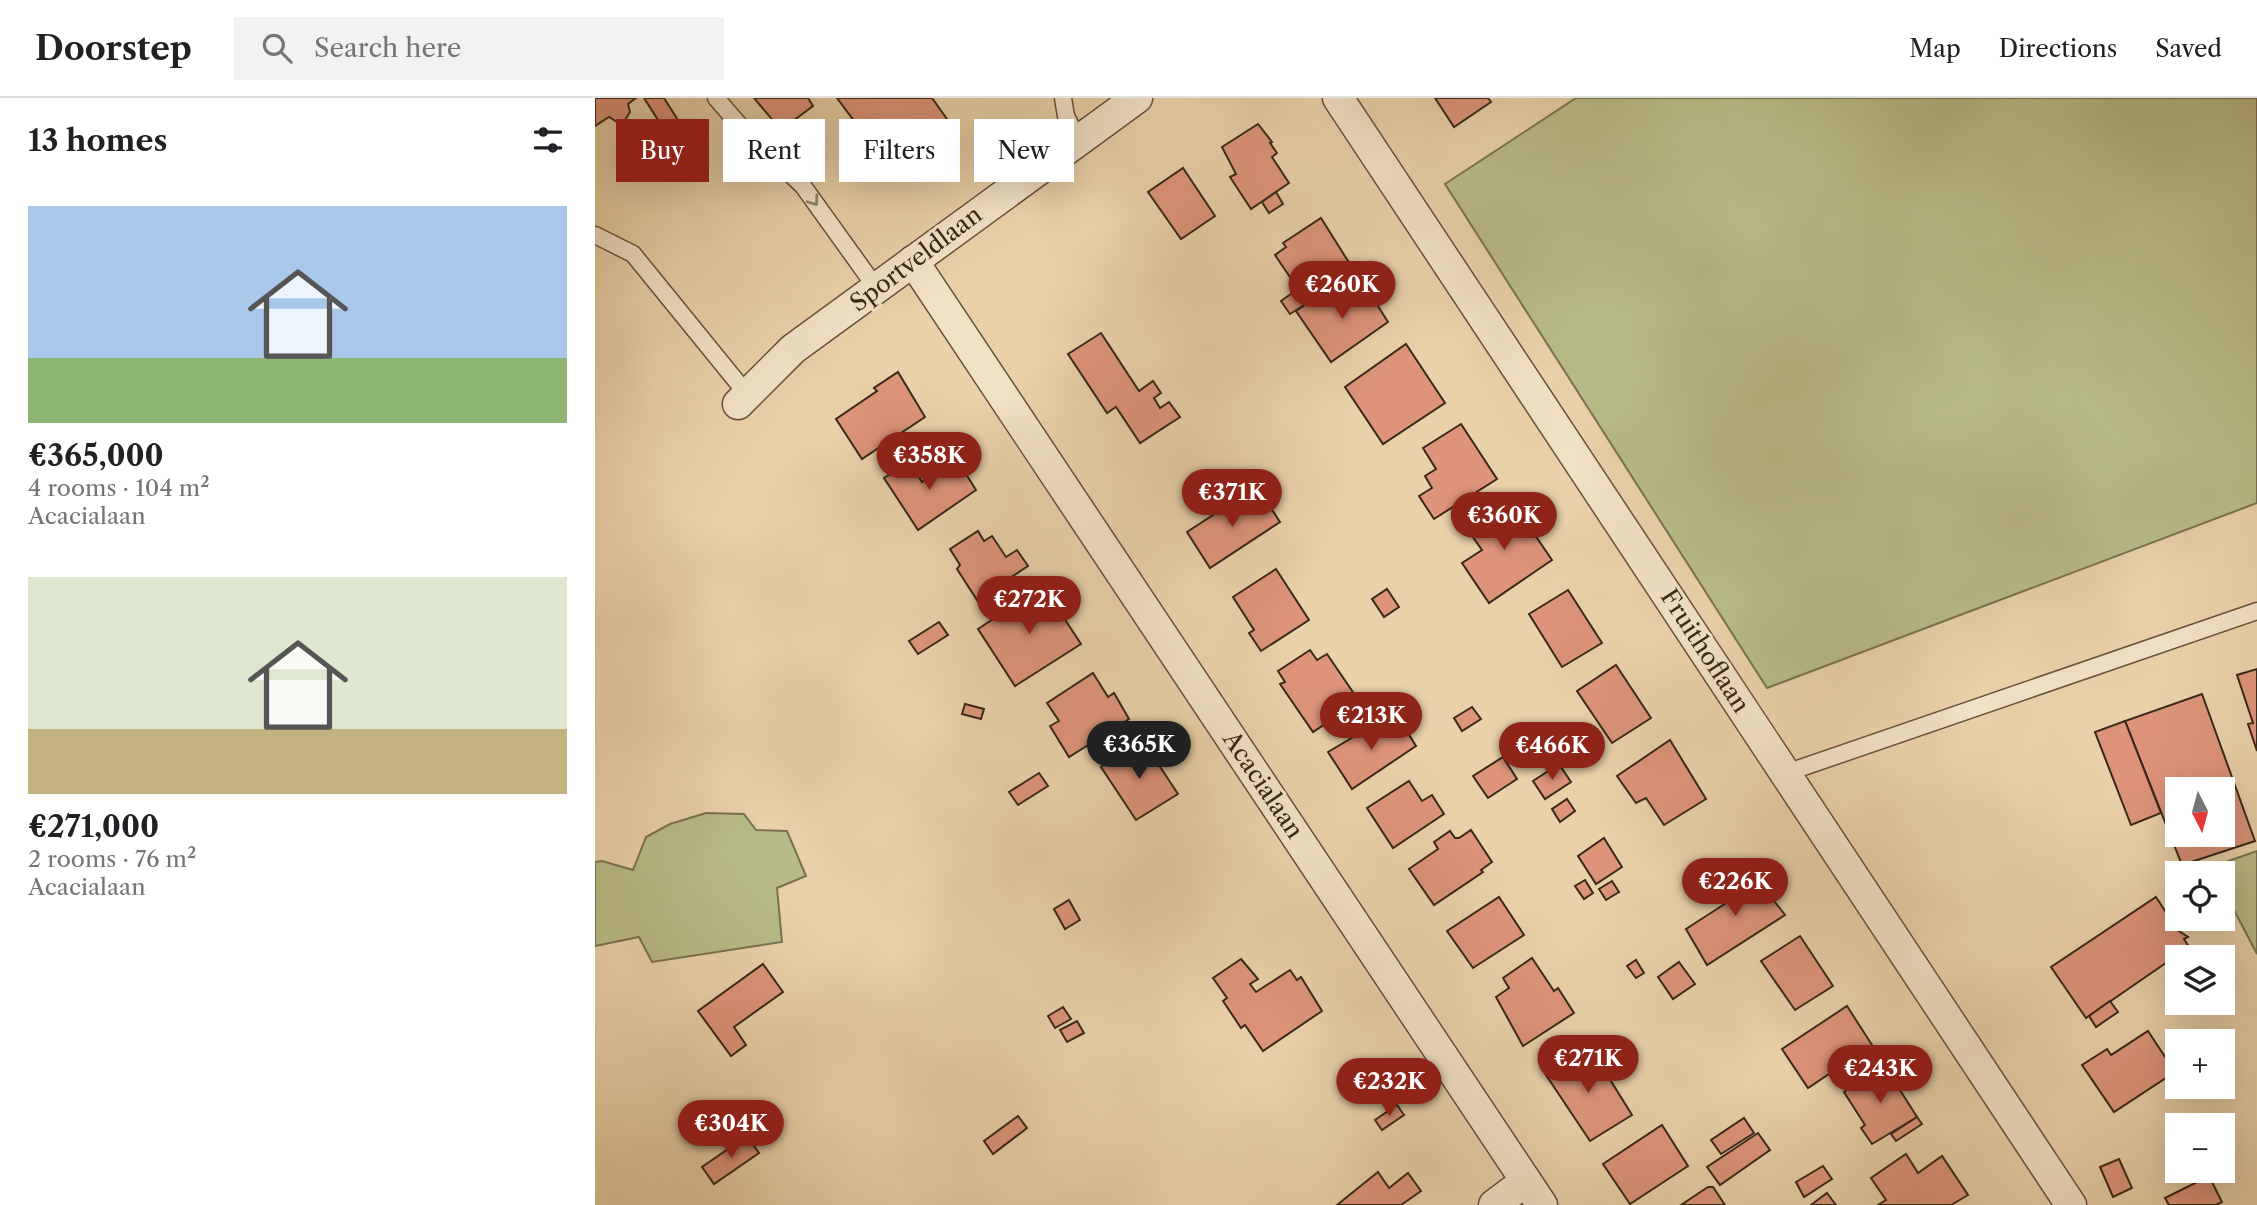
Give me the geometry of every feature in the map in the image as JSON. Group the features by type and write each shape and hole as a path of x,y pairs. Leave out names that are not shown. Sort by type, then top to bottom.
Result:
{"street":[{"name":"Sportveldlaan","path":"742,399 793,349 1137,98"},
{"name":"Fruithoflaan","path":"1338,98 2071,1205"},
{"name":"Acacialaan","path":"913,261 1534,1193"},
{"path":"1494,1205 1534,1193"}],"lane":[{"path":"716,98 742,128 803,186 877,289"},
{"path":"1063,98 1066,116 1078,140"},
{"path":"595,235 633,254 742,399"},
{"path":"1786,773 2257,611"}],"green space":[{"path":"1576,98 2257,98 2257,503 1767,688 1445,184"},
{"path":"706,813 744,814 756,830 787,831 806,876 777,888 782,942 652,962 639,937 595,946 595,862 602,861 633,870 646,837 670,824"},
{"path":"2257,851 2257,954 2235,912 2235,861 2228,861"}],"building":[{"path":"595,98 636,98 628,104 630,112 626,119 616,119 616,121 609,117 595,126"},
{"path":"644,98 664,98 677,119 657,119"},
{"path":"754,98 808,98 813,106 796,119 772,119"},
{"path":"837,98 932,98 947,119 853,119"},
{"path":"1435,98 1488,98 1491,102 1454,127"},
{"path":"1258,124 1272,142 1270,143 1277,153 1272,157 1289,183 1251,209 1230,177 1236,174 1222,147"},
{"path":"1183,168 1215,216 1181,239 1148,192"},
{"path":"1276,192 1283,204 1269,213 1262,202"},
{"path":"1321,218 1348,261 1319,281 1325,292 1290,314 1281,301 1298,289 1275,255 1286,247 1283,243"},
{"path":"1364,284 1388,322 1331,362 1296,311 1325,292 1334,303"},
{"path":"1101,333 1139,391 1153,381 1161,393 1154,398 1160,408 1169,402 1180,417 1140,443 1116,407 1107,413 1068,354"},
{"path":"1406,344 1445,403 1383,444 1345,387"},
{"path":"898,372 925,417 862,459 836,419 877,391 874,388"},
{"path":"1461,424 1497,479 1434,519 1419,496 1432,488 1425,476 1436,469 1423,448"},
{"path":"910,462 922,482 951,463 954,467 959,463 976,490 918,530 884,478"},
{"path":"1248,492 1259,508 1267,502 1280,522 1210,568 1187,532"},
{"path":"1511,500 1552,560 1489,603 1462,563 1482,550 1467,529"},
{"path":"978,531 984,541 992,536 1006,557 1017,550 1028,566 977,600 957,569 960,565 950,549"},
{"path":"1276,569 1309,620 1261,651 1249,633 1254,630 1233,597"},
{"path":"1043,586 1081,644 1015,686 978,629"},
{"path":"1387,589 1399,607 1384,617 1372,599"},
{"path":"1568,590 1602,643 1562,667 1529,614"},
{"path":"939,622 948,635 918,654 909,641"},
{"path":"1310,650 1317,660 1327,654 1359,701 1313,732 1280,684 1285,682 1278,671"},
{"path":"1616,665 1651,718 1612,743 1577,691"},
{"path":"2257,669 2257,751 2248,724 2253,723 2237,675"},
{"path":"1093,673 1108,697 1114,693 1129,719 1069,757 1050,726 1059,721 1047,703"},
{"path":"2202,694 2232,777 2165,777 2165,822 2125,721"},
{"path":"965,704 984,709 981,719 962,714"},
{"path":"1472,707 1481,719 1462,731 1454,718"},
{"path":"1387,717 1399,735 1406,730 1416,746 1352,789 1328,752"},
{"path":"2125,721 2161,813 2131,825 2095,732"},
{"path":"1670,740 1706,799 1664,825 1646,798 1636,803 1617,776"},
{"path":"1143,741 1178,794 1136,820 1101,767"},
{"path":"1503,757 1517,779 1488,798 1473,776"},
{"path":"1559,764 1571,782 1545,799 1533,781"},
{"path":"1039,773 1048,786 1018,805 1009,792"},
{"path":"1409,781 1422,801 1432,795 1444,814 1393,848 1367,808"},
{"path":"2235,786 2255,841 2194,861 2180,861 2175,847 2235,847"},
{"path":"1567,799 1575,811 1560,822 1552,809"},
{"path":"1471,830 1492,862 1481,870 1483,872 1434,905 1409,869 1438,849 1434,842 1450,831 1455,838 1459,838"},
{"path":"1604,838 1622,867 1596,884 1578,856"},
{"path":"1747,866 1785,915 1707,965 1686,929 1737,896 1726,880"},
{"path":"1585,880 1593,893 1584,899 1575,886"},
{"path":"1612,881 1619,892 1606,900 1599,889"},
{"path":"1499,897 1524,935 1473,968 1447,931"},
{"path":"2156,897 2165,911 2165,931 2179,931 2188,937 2184,939 2188,945 2165,945 2165,964 2086,1018 2051,967"},
{"path":"1069,900 1080,920 1065,929 1054,909"},
{"path":"1800,936 1833,986 1795,1010 1761,961"},
{"path":"1532,958 1554,991 1558,988 1574,1013 1523,1046 1496,997 1509,988 1503,978"},
{"path":"1241,959 1258,979 1250,984 1256,992 1290,970 1297,980 1301,977 1322,1011 1263,1051 1245,1025 1241,1028 1223,1001 1227,998 1213,978"},
{"path":"1636,960 1644,973 1636,978 1627,966"},
{"path":"1679,962 1695,984 1673,999 1658,977"},
{"path":"763,964 783,992 734,1027 746,1045 731,1056 698,1011"},
{"path":"2110,1001 2118,1012 2096,1027 2089,1016"},
{"path":"1847,1006 1872,1045 1808,1088 1782,1049"},
{"path":"1063,1007 1071,1019 1055,1028 1048,1016"},
{"path":"1077,1021 1084,1033 1067,1042 1060,1030"},
{"path":"2148,1031 2165,1057 2165,1079 2114,1112 2082,1065 2107,1049 2111,1055"},
{"path":"1579,1048 1593,1071 1601,1065 1632,1115 1590,1141 1544,1072"},
{"path":"1884,1065 1917,1117 1872,1144 1861,1128 1865,1125 1844,1092"},
{"path":"1397,1105 1404,1115 1382,1130 1375,1120"},
{"path":"1018,1116 1027,1128 993,1154 984,1141"},
{"path":"1917,1117 1922,1124 1896,1141 1891,1134"},
{"path":"1744,1118 1754,1133 1721,1154 1711,1140"},
{"path":"1662,1125 1688,1166 1630,1204 1603,1164"},
{"path":"1758,1133 1770,1150 1720,1185 1707,1167"},
{"path":"747,1136 759,1153 714,1184 702,1167"},
{"path":"1906,1154 1918,1173 1942,1156 1968,1195 1951,1205 1878,1205 1886,1200 1871,1178"},
{"path":"2119,1159 2132,1188 2113,1197 2100,1167"},
{"path":"1823,1166 1832,1179 1804,1197 1796,1182"},
{"path":"1378,1172 1389,1188 1408,1173 1421,1191 1401,1205 1337,1205"},
{"path":"2195,1183 2212,1183 2222,1202 2216,1205 2169,1205 2165,1198"},
{"path":"1708,1187 1713,1187 1725,1205 1681,1205"},
{"path":"1827,1193 1836,1205 1811,1205"}]}
